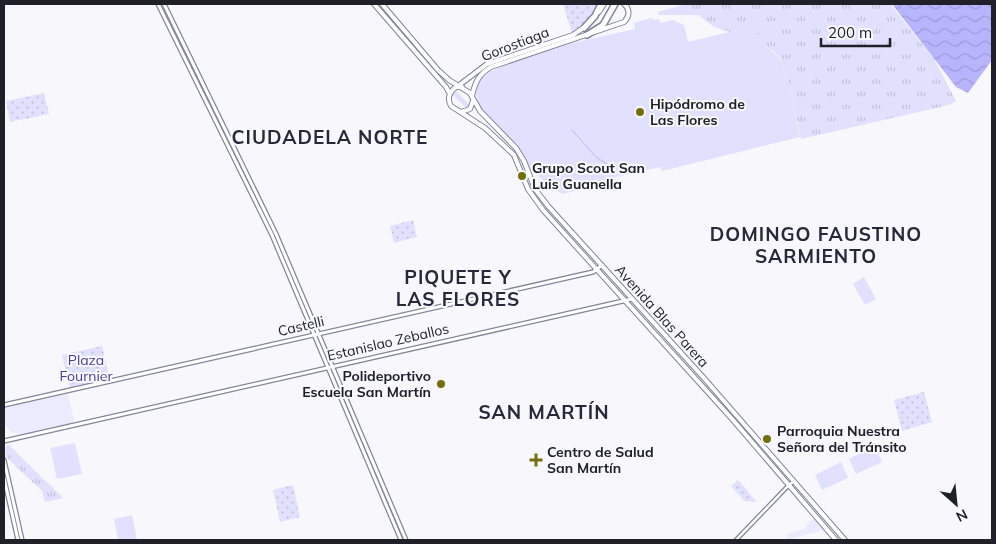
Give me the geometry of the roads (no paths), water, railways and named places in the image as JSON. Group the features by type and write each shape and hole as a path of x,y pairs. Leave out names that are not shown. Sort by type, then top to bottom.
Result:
{"highway":[{"path":"584,28 603,4"},
{"path":"587,35 603,25 615,4"}],"main road":[{"path":"158,4 272,235 401,540"},
{"path":"164,4 266,211 406,540"},
{"path":"374,4 446,87 450,94 451,106 459,112 465,112 470,109 474,101 472,96 438,70 382,4"},
{"name":"Gorostiaga","path":"450,94 487,64 587,35 626,21 629,12 624,4"},
{"name":"Gorostiaga","path":"472,96 475,83 491,67 573,35 584,28"},
{"name":"Avenida Blas Parera","path":"474,101 480,111 521,154 535,189 542,199 632,298 844,540"},
{"name":"Avenida Blas Parera","path":"459,112 485,128 514,156 532,196 789,484 836,540"},
{"path":"597,270 602,265"},
{"name":"Castelli","path":"4,405 597,270"},
{"name":"Estanislao Zeballos","path":"4,440 632,298"},
{"path":"4,460 22,540"},
{"path":"4,478 18,540"}],"street":[{"path":"736,540 794,481"}],"water":[{"path":"892,4 992,4 992,60 968,93 956,87"}],"waterway":[{"path":"572,130 596,157 607,164"}],"place":[{"name":"Hipódromo de Las Flores","path":"640,112"},
{"name":"Grupo Scout San Luis Guanella","path":"522,176"},
{"name":"Polideportivo Escuela San Martín","path":"441,384"},
{"name":"Parroquia Nuestra Señora del Tránsito","path":"767,439"},
{"name":"Centro de Salud San Martín","path":"536,460"}],"district":[{"name":"CIUDADELA NORTE","path":"330,137"},
{"name":"DOMINGO FAUSTINO SARMIENTO","path":"816,245"},
{"name":"PIQUETE Y LAS FLORES","path":"458,288"},
{"name":"SAN MARTÍN","path":"544,412"}],"park label":[{"name":"Plaza Fournier","path":"86,368"}]}
